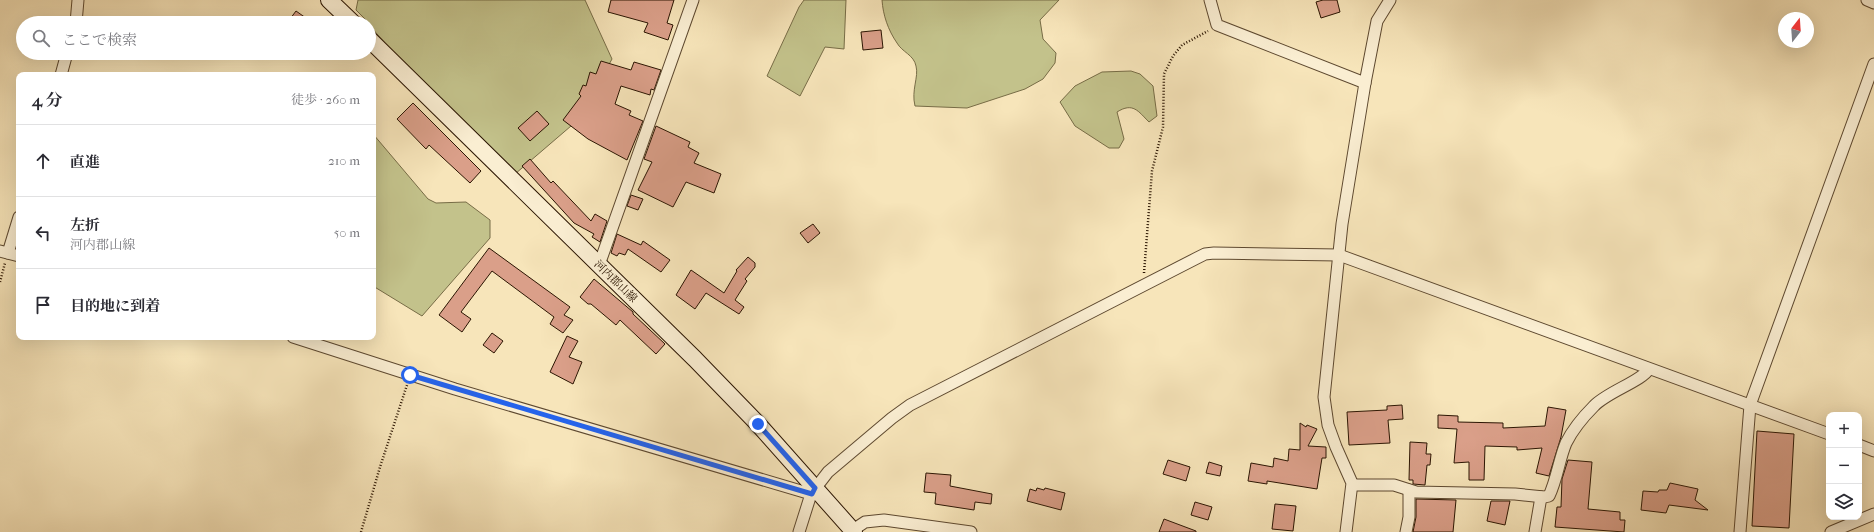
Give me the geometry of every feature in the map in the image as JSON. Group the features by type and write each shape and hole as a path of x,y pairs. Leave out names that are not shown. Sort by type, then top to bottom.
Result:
{"main road":[{"path":"329,0 345,16"},
{"name":"河内郡山線","path":"376,46 696,359 753,419 813,491 853,531"}],"street":[{"path":"77,16 78,0"},
{"path":"599,265 693,0"},
{"path":"1210,0 1217,25 1365,83"},
{"path":"1346,532 1353,485 1336,448 1328,425 1324,397 1342,224 1365,83 1377,21 1390,0"},
{"path":"1867,0 1874,3"},
{"path":"62,72 65,60"},
{"path":"1740,532 1750,405 1874,64"},
{"path":"9,253 16,228"},
{"path":"799,532 813,491 828,472 892,418 910,405 1205,254 1339,255 1826,433"},
{"path":"302,340 410,375 813,491"},
{"path":"1353,485 1394,485 1416,492 1515,494 1541,497 1548,496 1555,484 1566,444 1592,408 1612,392 1645,374 1649,369"},
{"path":"1862,447 1874,451"},
{"path":"1406,532 1409,517 1409,490"},
{"path":"1535,532 1541,497"},
{"path":"1831,532 1874,514"},
{"path":"853,531 865,522 884,520 971,532"}],"path":[{"path":"1143,286 1152,171 1163,127 1164,74 1173,56 1182,45 1217,25"},
{"path":"0,282 9,253"},
{"path":"361,532 380,467 410,375"}],"shaded area":[{"path":"358,0 585,0 612,59 578,120 508,180 376,33 376,16 362,16 356,10"},
{"path":"804,0 846,0 844,49 825,47 800,96 767,76 799,7"},
{"path":"882,0 1059,0 1040,20 1043,39 1056,53 1055,63 1043,79 1025,89 967,108 915,106 914,95 917,70 915,62 899,46 891,33 885,17"},
{"path":"1131,71 1140,74 1153,86 1157,116 1149,122 1135,109 1127,108 1117,112 1124,139 1119,148 1109,148 1075,126 1060,102 1075,86 1102,72"},
{"path":"376,138 428,199 436,203 466,202 490,220 490,238 422,316 376,288"}],"building":[{"path":"611,0 674,0 667,23 673,25 668,40 644,32 648,23 608,12"},
{"path":"1323,0 1337,0 1340,12 1321,18 1316,2"},
{"path":"296,11 303,16 292,16"},
{"path":"881,30 883,48 863,50 861,32"},
{"path":"601,61 631,70 634,62 661,70 654,90 651,89 650,95 621,86 615,104 631,111 629,115 643,121 627,160 588,139 563,120 581,96 579,94 583,85 586,86 590,72 596,74"},
{"path":"413,103 481,171 470,183 429,145 426,149 397,119"},
{"path":"537,111 549,124 530,141 518,128"},
{"path":"656,126 690,142 688,147 699,153 694,163 721,174 714,193 686,182 673,207 638,190 652,162 644,159"},
{"path":"530,159 551,183 553,181 591,221 595,214 607,221 600,242 592,237 594,234 574,223 522,166"},
{"path":"631,195 643,199 638,210 627,206"},
{"path":"813,224 820,233 808,243 800,233"},
{"path":"617,234 641,245 643,241 670,260 661,272 628,249 625,255 619,253 617,256 611,253"},
{"path":"489,248 570,307 564,315 573,320 563,333 550,324 554,317 492,271 461,312 471,319 462,332 439,315"},
{"path":"748,257 755,263 755,267 745,279 747,281 735,300 744,307 739,314 706,293 695,309 676,295 691,270 724,293 737,271 736,270"},
{"path":"594,279 633,312 633,314 665,344 656,354 620,320 616,325 591,304 588,304 580,297"},
{"path":"492,333 503,341 494,353 483,345"},
{"path":"567,336 578,341 569,357 582,362 573,384 550,372"},
{"path":"1402,405 1403,419 1388,420 1390,443 1349,445 1347,412 1387,410 1387,406"},
{"path":"1548,407 1566,410 1561,437 1549,476 1536,473 1542,448 1517,450 1517,447 1485,446 1484,480 1469,480 1469,462 1454,463 1457,429 1438,428 1438,415 1458,416 1458,422 1503,423 1503,428 1545,426"},
{"path":"1300,423 1306,427 1307,425 1317,429 1308,446 1326,447 1326,458 1322,458 1317,489 1267,481 1267,484 1248,481 1251,463 1273,467 1274,458 1288,461 1289,449 1300,450"},
{"path":"1757,431 1794,434 1789,528 1752,526"},
{"path":"1410,442 1427,443 1426,454 1431,454 1430,465 1427,465 1425,485 1413,484 1413,480 1409,480"},
{"path":"1168,460 1190,467 1186,481 1163,474"},
{"path":"1568,460 1592,462 1588,509 1620,512 1620,520 1625,520 1624,532 1555,527 1557,507 1561,507 1562,479"},
{"path":"1209,462 1222,466 1220,476 1206,473"},
{"path":"926,473 951,475 950,486 992,494 991,504 975,502 974,510 935,504 936,493 924,492"},
{"path":"1670,483 1698,489 1695,500 1708,510 1669,505 1666,513 1641,510 1643,491 1658,492 1659,490 1667,490"},
{"path":"1037,488 1044,490 1045,488 1065,493 1061,510 1027,501 1030,489 1036,491"},
{"path":"1416,499 1456,500 1453,532 1413,532 1416,517"},
{"path":"1491,501 1510,501 1505,525 1487,521"},
{"path":"1195,502 1212,507 1208,520 1191,515"},
{"path":"1275,504 1296,506 1293,531 1272,529"},
{"path":"1164,519 1196,531 1196,532 1159,532"}],"route":[{"path":"410,375 812,494 815,488 758,424"}]}
